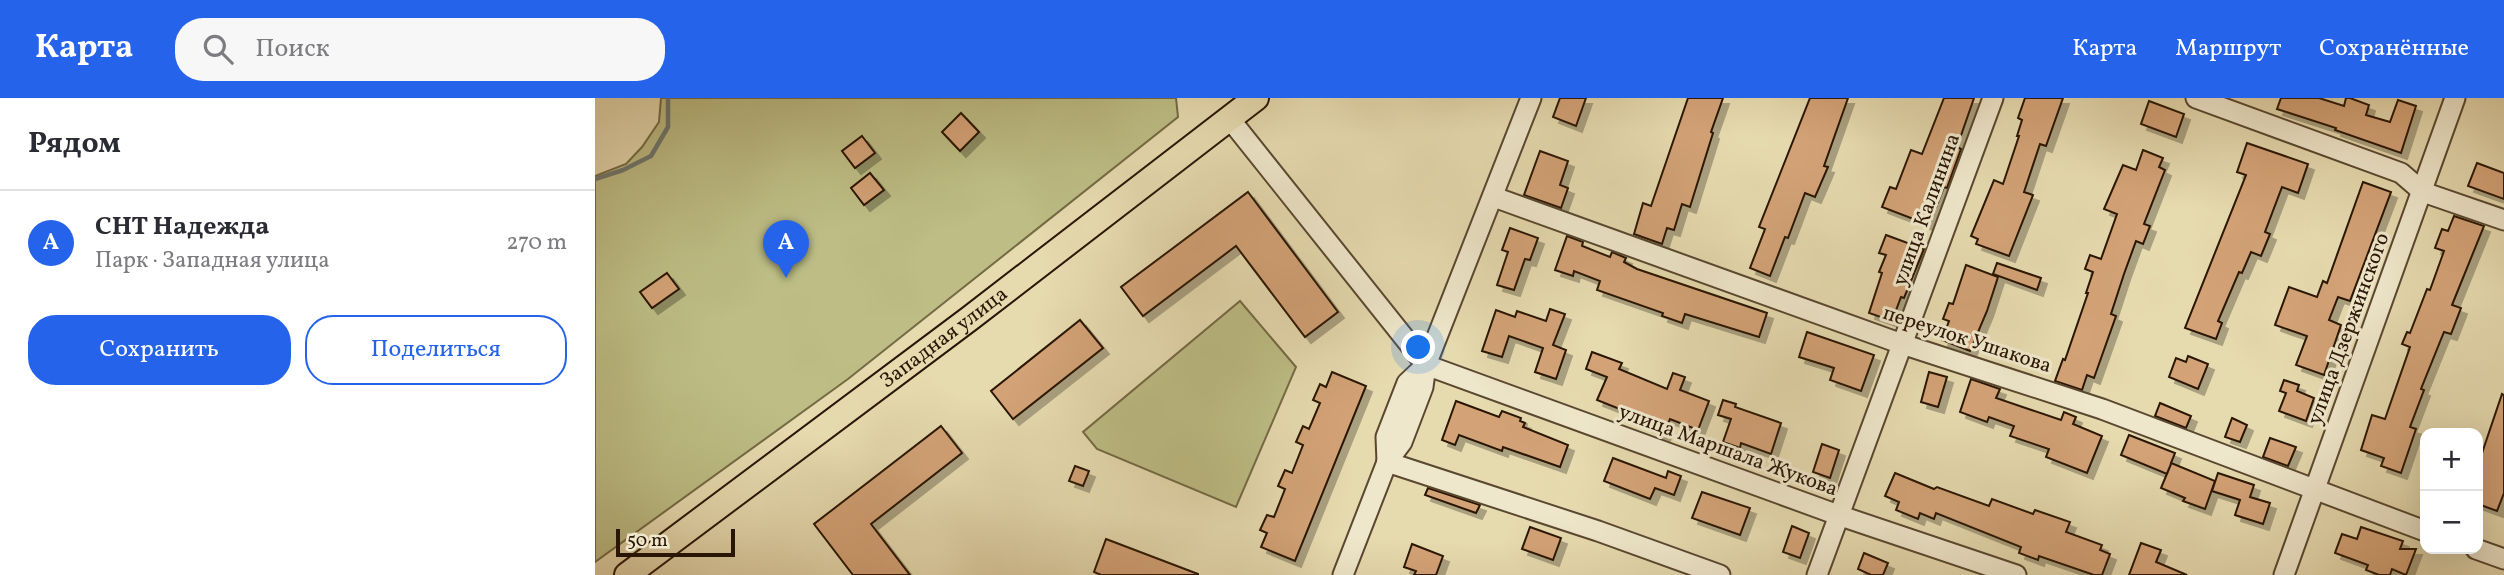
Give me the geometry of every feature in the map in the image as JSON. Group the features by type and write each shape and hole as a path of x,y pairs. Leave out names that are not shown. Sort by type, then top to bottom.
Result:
{"main road":[{"name":"Западная улица","path":"627,575 969,319 1256,98"}],"street":[{"path":"1343,575 1387,462 1386,437 1407,383 1426,365 1531,98"},
{"name":"улица Калинина","path":"1817,575 1993,98"},
{"path":"2196,98 2401,173 2423,192 2504,220"},
{"name":"улица Дзержинского","path":"2284,575 2455,98"},
{"path":"1229,118 1426,365"},
{"name":"переулок Ушакова","path":"1494,197 1902,344 2102,409 2420,529"},
{"name":"улица Маршала Жукова","path":"1426,365 1837,515 2016,575"},
{"path":"1387,462 1598,531 1720,575"},
{"path":"2483,552 2504,559"}],"green space":[{"path":"661,98 1176,98 1178,117 848,379 595,562 595,176 626,164 642,147 659,122"},
{"path":"1240,301 1296,367 1236,507 1097,449 1083,432"}],"building":[{"path":"1560,98 1586,98 1576,126 1553,117"},
{"path":"1688,98 1723,98 1690,207 1682,204 1674,230 1667,228 1662,244 1634,234 1643,203 1651,206"},
{"path":"1810,98 1848,98 1824,166 1828,167 1815,197 1805,193 1770,276 1750,268 1765,229 1759,227"},
{"path":"1944,98 1974,98 1957,147 1961,149 1947,188 1944,187 1929,225 1882,207 1890,187 1896,189 1911,150 1922,154"},
{"path":"2025,98 2063,98 2046,146 2040,144 2024,192 2033,195 2009,256 1976,244 1978,239 1971,236 1994,180 2003,184 2019,136 2022,120 2018,118"},
{"path":"2281,98 2319,98 2344,106 2346,98 2350,98 2369,105 2366,115 2390,122 2398,100 2416,106 2401,153 2277,109"},
{"path":"2149,101 2184,114 2176,137 2141,124"},
{"path":"961,113 979,132 960,151 942,132"},
{"path":"862,136 875,153 855,168 842,151"},
{"path":"2247,143 2308,164 2298,193 2282,187 2265,232 2270,234 2261,256 2251,252 2242,273 2239,272 2218,321 2222,323 2216,339 2185,328 2246,175 2237,172"},
{"path":"2143,150 2163,158 2159,167 2165,170 2144,224 2150,226 2143,244 2136,241 2124,274 2111,314 2116,316 2094,378 2087,375 2082,390 2055,381 2088,293 2093,272 2085,269 2090,255 2101,259 2117,214 2104,209 2123,165 2136,170"},
{"path":"1540,151 1568,161 1560,185 1568,188 1561,208 1524,195"},
{"path":"2477,163 2504,173 2504,199 2468,186"},
{"path":"870,173 884,190 864,205 851,188"},
{"path":"2363,182 2391,192 2350,301 2338,297 2329,320 2341,325 2324,375 2296,365 2307,336 2275,325 2289,287 2317,297 2323,281 2327,283"},
{"path":"1248,192 1338,312 1305,337 1236,246 1143,316 1121,287"},
{"path":"2454,216 2484,226 2452,305 2461,308 2451,334 2444,332 2421,389 2424,390 2410,427 2416,429 2401,473 2381,466 2384,458 2361,450 2372,415 2385,419 2410,347 2402,344 2407,332 2410,333 2427,289 2430,290 2444,251 2435,248 2442,229 2448,231"},
{"path":"1510,228 1538,238 1530,260 1525,259 1514,290 1497,285 1508,252 1502,250"},
{"path":"1886,235 1924,249 1892,321 1869,313 1886,255 1879,253"},
{"path":"1567,236 1583,242 1582,246 1610,257 1612,252 1626,258 1624,262 1637,269 1767,313 1759,337 1685,314 1682,323 1662,316 1663,313 1597,290 1600,281 1574,271 1573,276 1555,270"},
{"path":"1997,263 2041,278 2037,290 1993,274"},
{"path":"1966,265 1998,277 1970,351 1942,340 1949,321 1943,319 1949,303 1953,304"},
{"path":"667,273 679,289 652,308 640,292"},
{"path":"1550,309 1565,314 1553,345 1566,350 1556,379 1535,372 1543,348 1509,336 1502,357 1482,351 1496,310 1515,317 1517,311 1546,321"},
{"path":"1080,320 1103,348 1013,419 991,391"},
{"path":"1807,332 1874,355 1861,391 1830,380 1834,368 1799,357"},
{"path":"1592,352 1622,363 1619,369 1667,389 1673,373 1685,377 1680,390 1709,401 1698,430 1670,419 1664,435 1652,431 1655,423 1597,400 1607,377 1586,369"},
{"path":"2188,356 2208,364 2198,389 2169,377 2176,358 2186,362"},
{"path":"1332,372 1366,386 1295,561 1261,547 1267,533 1260,530 1267,515 1274,517 1285,489 1278,486 1285,470 1292,473 1303,445 1296,442 1303,426 1309,429 1320,403 1313,400 1320,384 1326,387"},
{"path":"1929,372 1947,377 1938,407 1921,402"},
{"path":"1971,379 2000,389 1996,398 2061,420 2064,412 2076,417 2073,424 2102,436 2087,473 2046,457 2049,449 2010,436 2014,426 1989,417 1987,422 1960,412"},
{"path":"2284,380 2299,385 2297,391 2314,398 2306,421 2279,411 2286,393 2280,391"},
{"path":"2502,394 2504,493 2497,511 2483,506 2483,450"},
{"path":"1723,400 1781,423 1771,454 1741,443 1740,448 1723,442 1731,419 1718,415"},
{"path":"1456,401 1499,417 1502,411 1521,418 1520,421 1525,423 1523,427 1568,445 1560,467 1503,447 1502,451 1459,435 1455,445 1442,440"},
{"path":"2160,403 2191,416 2186,428 2155,416"},
{"path":"2232,418 2247,425 2240,442 2225,437"},
{"path":"941,426 962,453 871,524 910,575 853,575 814,524"},
{"path":"2129,435 2175,453 2171,463 2215,481 2205,509 2183,501 2185,498 2161,488 2167,474 2121,455"},
{"path":"2270,438 2296,447 2288,466 2263,457"},
{"path":"1822,444 1839,450 1830,478 1813,472"},
{"path":"1613,458 1666,478 1668,471 1681,476 1674,495 1655,488 1650,499 1604,481"},
{"path":"1075,466 1089,471 1083,486 1069,481"},
{"path":"1895,473 1934,489 1937,487 1989,506 1992,499 2033,514 2035,510 2070,522 2066,532 2102,545 2100,550 2110,554 2102,575 2094,575 2039,556 2038,560 2019,553 2021,547 1936,513 1934,519 1920,513 1918,519 1896,510 1899,502 1885,496"},
{"path":"2218,473 2254,485 2250,497 2270,503 2263,524 2235,515 2240,500 2212,491"},
{"path":"1428,488 1480,505 1476,513 1425,495"},
{"path":"1702,492 1750,508 1740,535 1692,518"},
{"path":"1792,526 1809,533 1800,558 1783,552"},
{"path":"1530,527 1561,538 1553,560 1522,549"},
{"path":"2361,527 2403,541 2400,549 2416,549 2406,575 2392,569 2390,575 2379,575 2366,570 2368,565 2335,553 2342,534 2357,539"},
{"path":"1106,539 1198,575 1101,575 1094,572"},
{"path":"2141,543 2161,550 2156,562 2187,575 2129,575"},
{"path":"1412,544 1443,556 1436,575 1414,575 1416,571 1404,567"},
{"path":"1864,553 1888,563 1883,575 1871,575 1858,569"}],"waterway":[{"path":"595,179 623,170 651,156 668,127 668,98"}],"place":[{"name":"СНТ Надежда","path":"786,278"}]}
